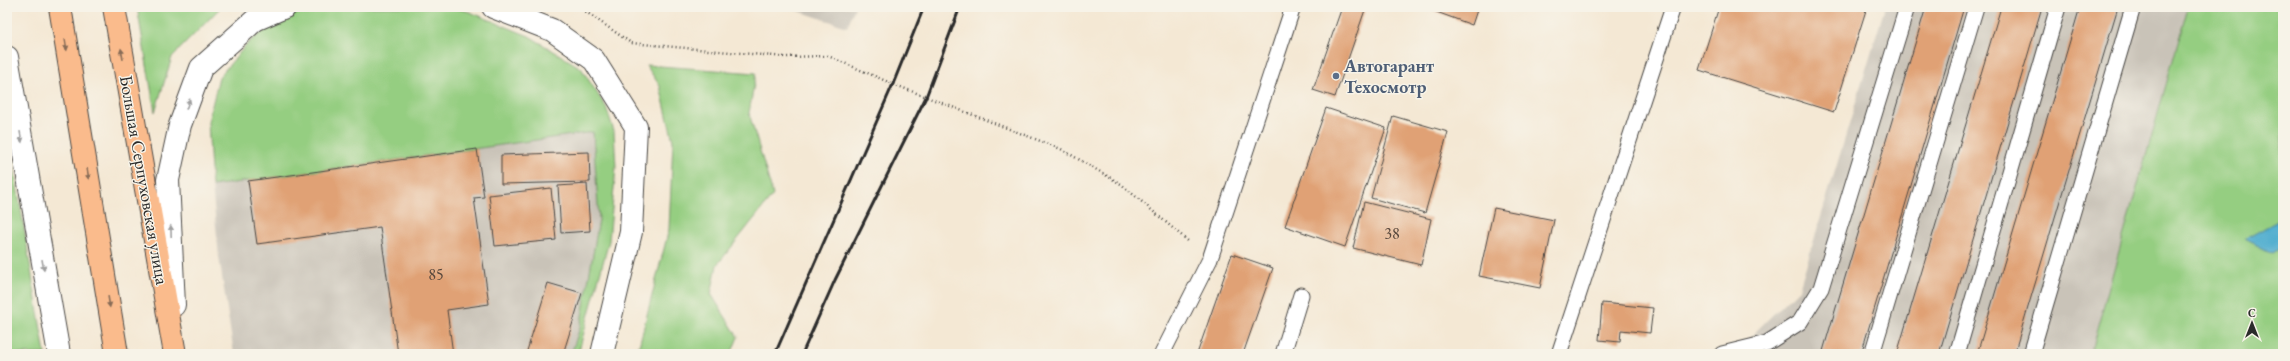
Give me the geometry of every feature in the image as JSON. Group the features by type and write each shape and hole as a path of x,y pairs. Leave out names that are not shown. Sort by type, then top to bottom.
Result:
{"main road":[{"path":"60,7 118,354"},
{"name":"Большая Серпуховская улица","path":"114,7 175,354"}],"street":[{"path":"175,354 168,180 180,125 201,68 255,20 285,7"},
{"path":"492,7 552,30 594,60 636,127 631,232 602,354"},
{"path":"7,57 58,354"}],"lane":[{"path":"1162,354 1210,259 1293,7"},
{"path":"1559,354 1673,7"},
{"path":"1722,354 1767,343 1800,322 1821,288 1906,7"},
{"path":"1872,354 1976,7"},
{"path":"1957,354 2058,7"},
{"path":"2031,354 2133,7"},
{"path":"1283,354 1301,295"}],"path":[{"path":"579,7 631,43 785,57 828,56 900,87 1061,148 1121,184 1210,259"}],"shaded area":[{"path":"786,7 855,7 847,27"},
{"path":"1885,7 2188,7 2090,354 1767,354 1739,348 1799,289"},
{"path":"593,132 599,220 580,328 571,354 234,354 219,257 212,186"}],"green space":[{"path":"137,7 221,7 172,57 155,112"},
{"path":"325,7 452,7 470,12 529,36 581,68 606,107 614,131 616,167 609,241 578,354 571,354 580,328 599,220 593,132 212,186 208,122 219,77 248,43 268,27 306,9"},
{"path":"2188,7 2283,7 2283,354 2090,354"},
{"path":"646,65 756,73 749,113 773,195 717,265 711,294 738,337 731,354 637,354 669,229 673,141 660,86"},
{"path":"7,126 45,354 7,354"}],"water":[{"path":"2283,218 2283,246 2272,253 2245,239"}],"building":[{"path":"1342,7 1366,7 1335,97 1313,90"},
{"path":"1423,7 1478,7 1472,25"},
{"path":"1719,7 1867,7 1834,112 1699,70"},
{"path":"1926,7 1964,7 1861,354 1835,354 1823,351"},
{"path":"2001,7 2042,7 1939,354 1897,354"},
{"path":"2080,7 2118,7 2014,354 1977,354"},
{"path":"1326,108 1386,128 1345,247 1285,226"},
{"path":"1393,116 1448,132 1425,213 1371,198"},
{"path":"477,149 484,197 474,198 489,304 447,310 453,354 398,354 380,227 257,244 248,181"},
{"path":"589,152 590,182 501,184 501,155"},
{"path":"587,184 590,231 561,233 558,186"},
{"path":"551,188 556,240 495,246 489,195"},
{"path":"1364,202 1431,219 1421,265 1353,248"},
{"path":"1494,208 1554,220 1540,288 1479,276"},
{"path":"1232,254 1273,268 1243,354 1197,354"},
{"path":"548,283 582,293 563,354 526,354"},
{"path":"1602,303 1653,308 1650,333 1621,330 1620,342 1599,340"}],"railway":[{"path":"775,354 893,84 924,7"},
{"path":"802,354 835,280 926,97 960,7"}],"place":[{"name":"Автогарант Техосмотр","path":"1336,76"}]}
